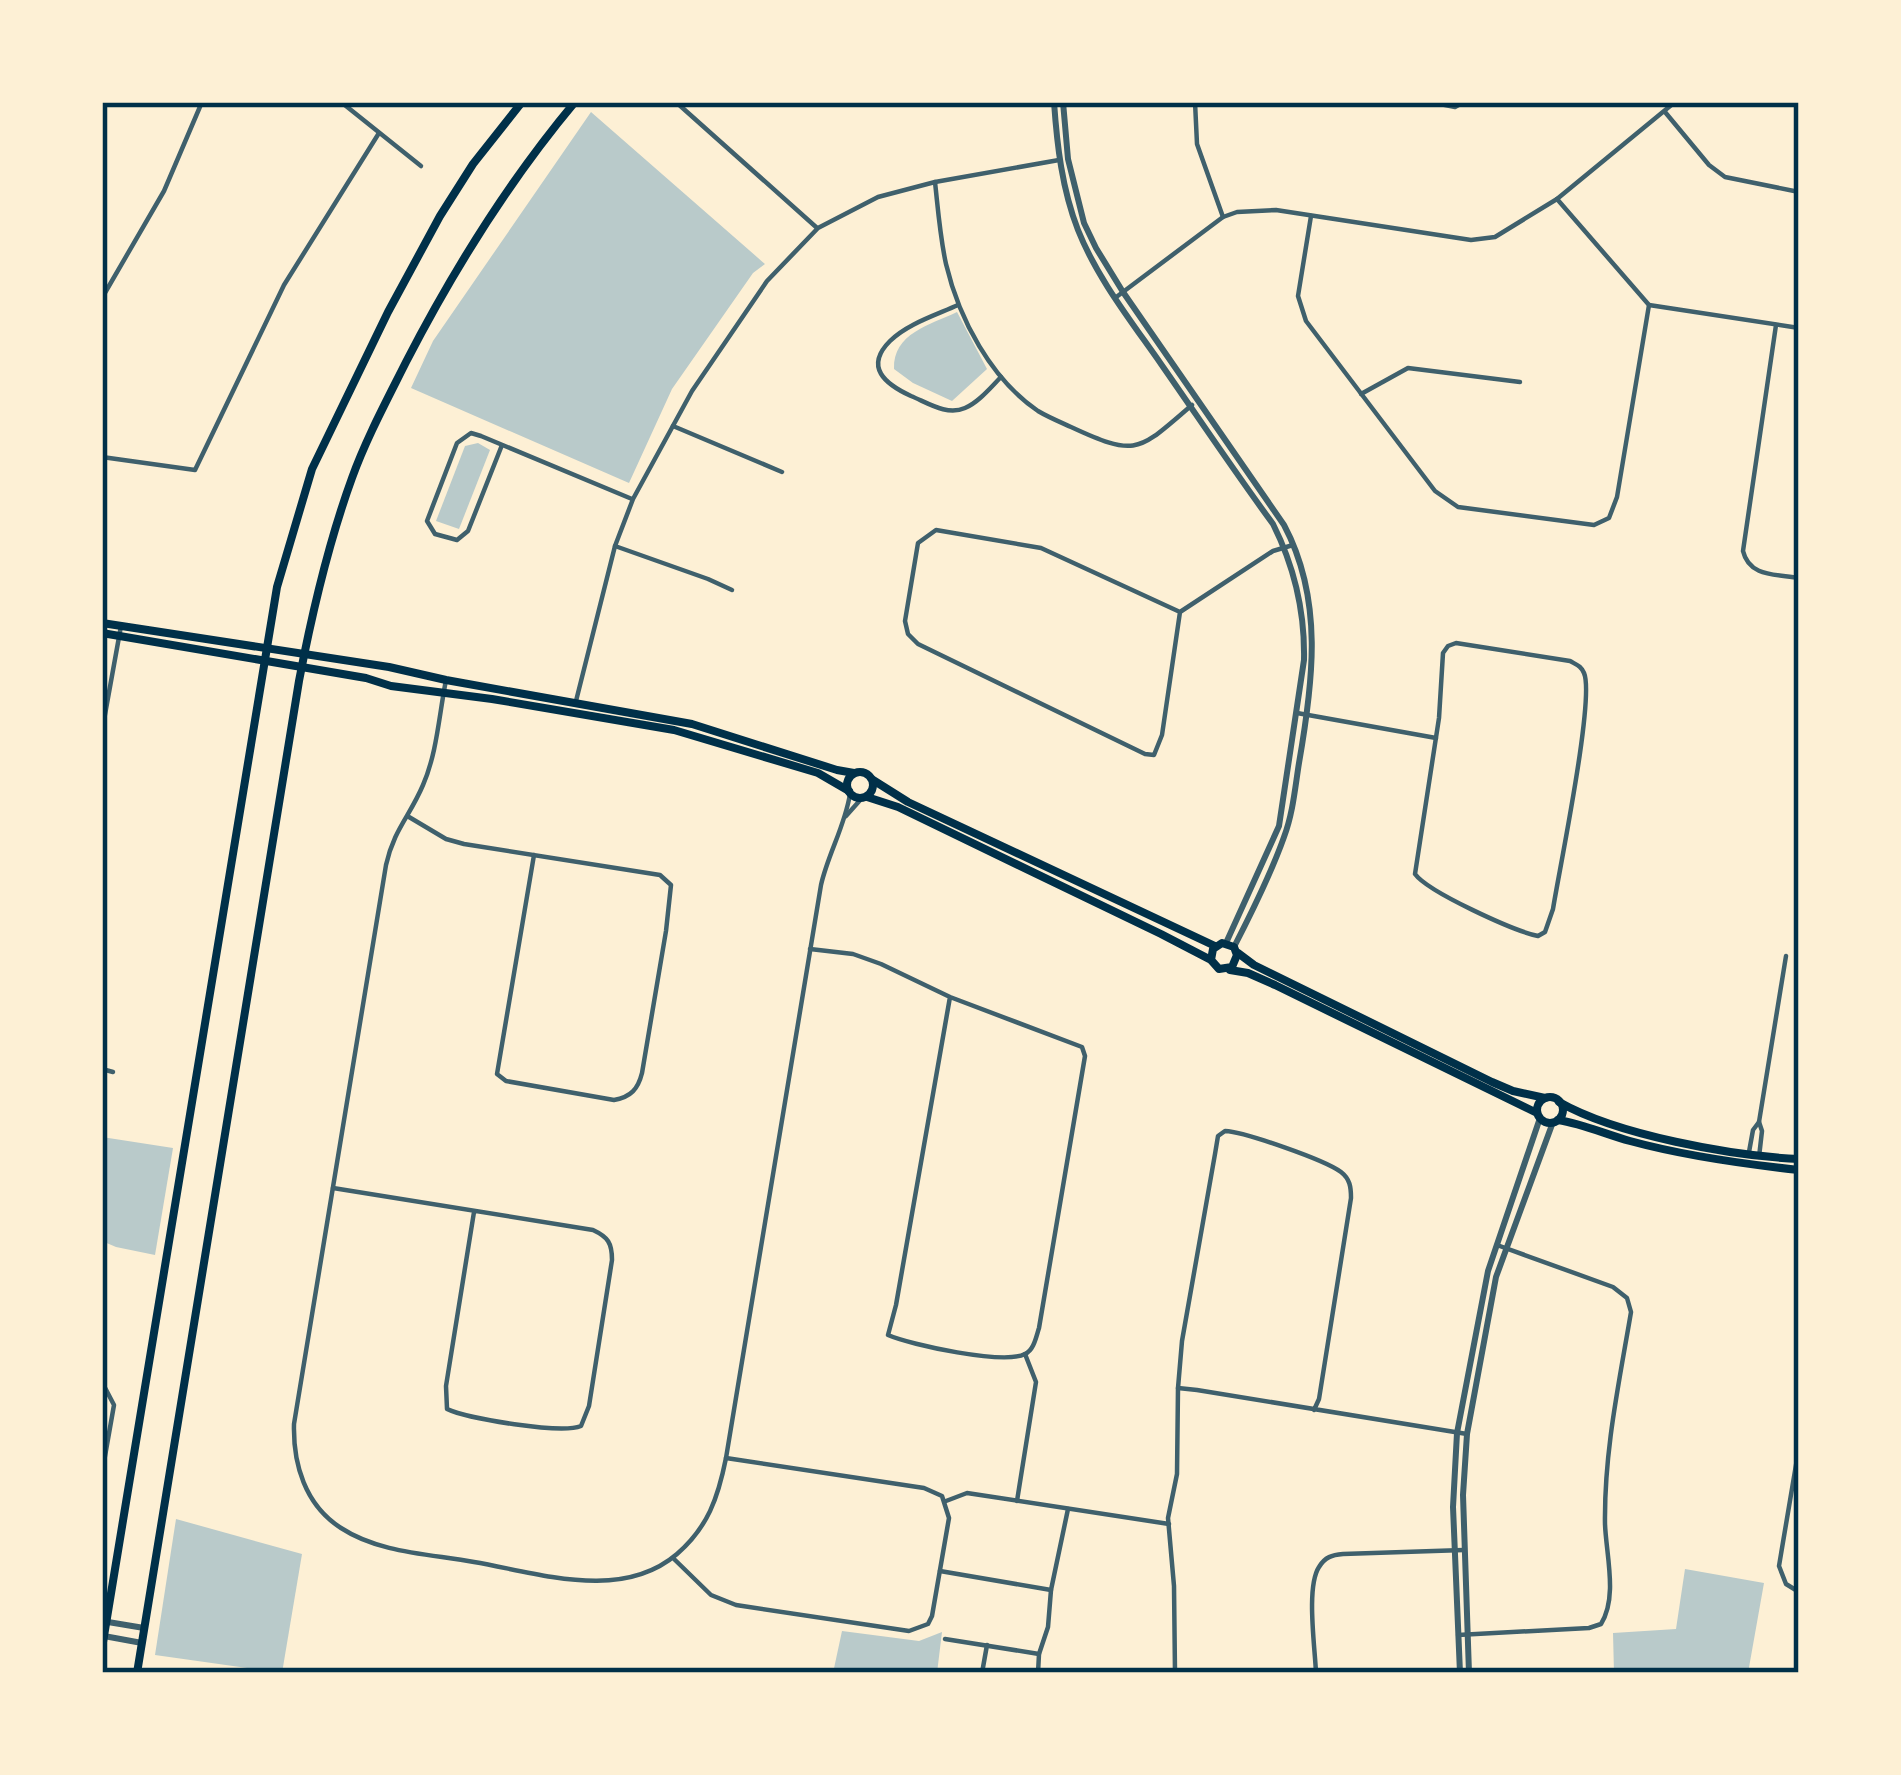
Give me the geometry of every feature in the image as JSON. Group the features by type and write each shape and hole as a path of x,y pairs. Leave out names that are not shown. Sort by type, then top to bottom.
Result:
{"main road":[{"path":"102,1648 277,587 312,469 330,428 440,216 522,102"},
{"path":"137,1673 319,588 352,475 394,386 478,231 574,102"},
{"path":"102,623 120,631 391,686 692,724 867,773 908,802 1228,947 1254,965 1513,1091 1552,1098 1587,1115 1650,1134 1799,1170"},
{"path":"102,633 120,631 388,667 698,735 818,773 849,793 898,807 1211,959 1215,967 1248,973 1275,985 1538,1116 1667,1150 1799,1159"},
{"path":"849,793 848,780 854,773"},
{"path":"864,798 873,780"},
{"path":"1211,959 1228,947"},
{"path":"1223,970 1235,964 1228,947"},
{"path":"1538,1116 1538,1105 1545,1098"},
{"path":"1555,1121 1562,1113 1559,1102"}],"street":[{"path":"102,298 164,191 202,102"},
{"path":"341,102 421,166"},
{"path":"1054,102 1076,227 1088,254 1288,546 1306,589 1313,671 1284,838 1228,947"},
{"path":"1063,160 1064,102"},
{"path":"1195,102 1197,144 1223,217"},
{"path":"1430,102 1455,106 1464,102"},
{"path":"1119,295 1223,217 1255,209 1471,240 1495,237 1557,199 1676,102"},
{"path":"677,103 818,228"},
{"path":"1665,112 1709,165 1725,177 1799,192"},
{"path":"102,457 195,470 284,285 379,133"},
{"path":"575,707 615,546 633,499 692,391 767,281 818,228 878,196 1063,160"},
{"path":"935,182 947,268 960,304 1001,377 1040,412 1124,448 1155,436 1194,404"},
{"path":"1557,199 1649,305 1799,328"},
{"path":"1311,216 1298,296 1306,321 1435,491 1458,507 1594,525 1609,518 1617,497 1649,305"},
{"path":"960,304 892,338 878,361 878,372 900,391 950,411 974,402 1001,377"},
{"path":"1776,325 1743,551 1754,571 1799,578"},
{"path":"1361,394 1408,368 1520,382"},
{"path":"674,426 782,472"},
{"path":"502,445 468,531 457,540 435,534 427,520 457,443 471,433 502,445 633,499"},
{"path":"1180,612 1042,548 936,530 918,543 905,621 908,634 918,644 1154,755 1162,735 1180,612 1288,546"},
{"path":"615,546 732,590"},
{"path":"1228,947 1279,826 1298,713 1305,640 1288,546"},
{"path":"102,730 120,631"},
{"path":"1470,645 1570,661 1585,674 1585,716 1552,909 1545,932 1538,936 1430,889 1415,874 1436,738 1442,663 1448,646 1470,645"},
{"path":"446,680 428,774 394,837 386,865 294,1424 294,1455 315,1503 339,1527 384,1547 614,1581 640,1577 673,1558 707,1521 720,1486 825,868 846,816 849,793"},
{"path":"1298,713 1436,738"},
{"path":"846,816 864,798"},
{"path":"407,815 446,839 660,875 671,884 642,1073 639,1086 622,1099 506,1081 497,1075 534,855"},
{"path":"810,949 853,954 881,964 950,997 1082,1047 1085,1056 1039,1328 1031,1350 1000,1359 888,1335 950,997"},
{"path":"1753,1159 1753,1130 1759,1122 1786,956"},
{"path":"102,1070 113,1072"},
{"path":"1459,1550 1467,1434 1501,1247 1538,1116"},
{"path":"1469,1673 1453,1488 1456,1433 1479,1308 1555,1121"},
{"path":"1175,1673 1169,1524 1177,1474 1182,1341 1218,1136 1225,1131 1328,1166 1351,1186 1314,1410"},
{"path":"333,1188 593,1230 610,1241 612,1260 590,1406 581,1426 554,1429 447,1409 446,1386 474,1212"},
{"path":"1463,1635 1589,1628 1601,1624 1609,1606 1606,1467 1630,1304 1613,1287 1501,1247"},
{"path":"1016,1501 1036,1382 1025,1354"},
{"path":"102,1382 114,1405 102,1473"},
{"path":"1178,1388 1467,1434"},
{"path":"1799,1447 1779,1566 1786,1584 1799,1592"},
{"path":"673,1558 722,1601 909,1631 928,1624 949,1518 946,1502 935,1491 725,1458"},
{"path":"946,1502 967,1493 1169,1524"},
{"path":"1038,1673 1068,1509"},
{"path":"1316,1673 1313,1582 1322,1561 1332,1555 1459,1550"},
{"path":"940,1571 1051,1589"},
{"path":"104,1621 145,1628"},
{"path":"1460,1673 1463,1635"},
{"path":"103,1636 142,1643"},
{"path":"945,1639 1039,1654"},
{"path":"982,1673 987,1646"}],"shaded area":[{"path":"591,112 765,264 753,273 672,389 629,483 411,388 433,341"},
{"path":"957,312 987,369 952,401 894,369 906,339"},
{"path":"478,443 490,450 459,529 436,521 465,446"},
{"path":"102,1137 173,1148 155,1255 102,1241"},
{"path":"176,1519 302,1554 282,1673 155,1655"},
{"path":"1685,1569 1764,1583 1748,1673 1614,1673 1613,1633 1676,1629"},
{"path":"842,1631 919,1641 942,1632 937,1673 833,1673"}]}
